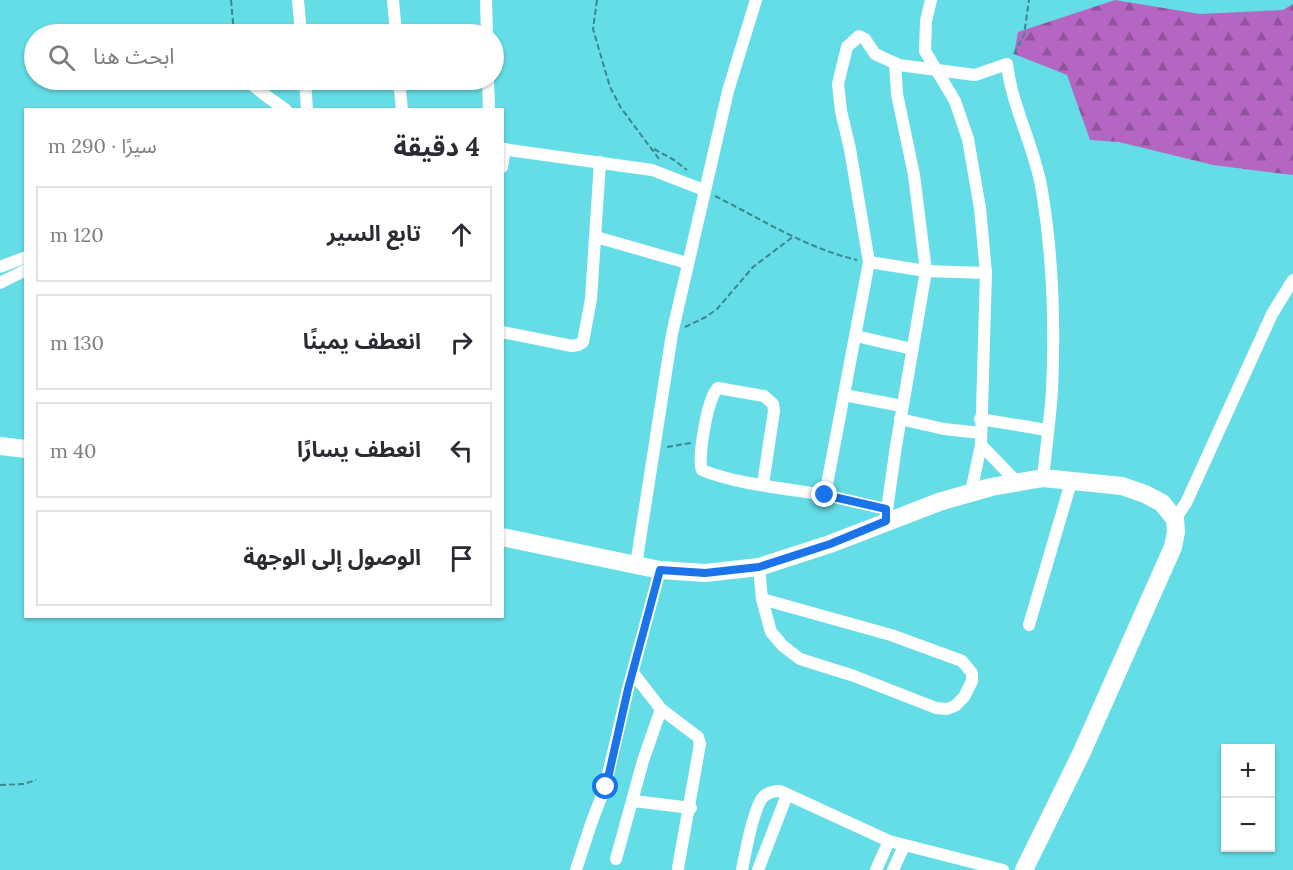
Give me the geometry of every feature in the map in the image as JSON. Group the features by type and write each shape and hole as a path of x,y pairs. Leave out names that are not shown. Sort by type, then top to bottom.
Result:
{"street":[{"path":"298,0 300,24"},
{"path":"393,0 395,24"},
{"path":"486,0 487,24"},
{"path":"636,565 672,334 700,188 735,63 756,7 756,0"},
{"path":"931,0 924,37 925,51 955,101 968,139 980,208 986,273 981,439 971,492"},
{"path":"825,495 869,262 838,84 847,47 859,36 865,39 875,54 895,63 975,75 1007,64 1009,82 1033,152 1042,190 1052,261 1052,392 1043,478"},
{"path":"886,515 902,406 926,271 914,175 897,94 895,63"},
{"path":"258,90 283,108"},
{"path":"306,90 308,108"},
{"path":"400,90 402,108"},
{"path":"488,90 489,108"},
{"path":"504,149 641,168 672,176 700,188"},
{"path":"504,332 572,346 583,342 591,299 600,162"},
{"path":"596,237 687,262"},
{"path":"0,267 24,258"},
{"path":"869,262 926,271 986,273"},
{"path":"0,283 24,271"},
{"path":"1175,519 1186,503 1272,314 1293,280"},
{"path":"856,336 912,349"},
{"path":"763,484 774,411 769,399 764,396 718,388 712,397 705,432 700,463 702,470 763,484 825,495 886,515"},
{"path":"844,396 902,406"},
{"path":"900,419 981,439 1016,482"},
{"path":"980,419 1047,430"},
{"path":"0,446 24,449"},
{"path":"504,537 660,570 705,573 759,567 819,548 886,515 1016,482 1043,478 1072,479 1122,486 1162,503 1175,519 1176,532 1173,547 1082,754 1024,870"},
{"path":"1029,625 1072,479"},
{"path":"759,567 762,598 771,632 783,646 800,659 854,676 936,708 947,709 955,706 964,696 972,681 972,673 968,666 952,657 891,635 762,598"},
{"path":"576,870 606,787 660,570"},
{"path":"633,673 661,709 698,737 700,744 678,868"},
{"path":"616,859 634,801 643,761 661,709"},
{"path":"742,870 750,832 762,798 770,792 780,791 889,841 1003,870"},
{"path":"758,870 787,795"},
{"path":"634,801 690,808"},
{"path":"876,870 889,841"},
{"path":"893,870 904,846"}],"path":[{"path":"231,0 233,24"},
{"path":"597,0 593,30 610,87 621,108 672,176"},
{"path":"1007,64 1024,35 1029,0"},
{"path":"651,148 687,170 700,188 833,254 869,262"},
{"path":"672,334 717,309 753,267 794,236"},
{"path":"655,447 681,446 692,443 705,432"},
{"path":"0,785 24,784 36,780"}],"green space":[{"path":"1115,0 1200,14 1283,10 1293,4 1293,175 1213,165 1119,142 1090,140 1067,75 1014,54 1018,32"}],"route":[{"path":"606,787 628,689 660,570 705,573 759,567 830,544 886,521 886,509 825,495"}]}
